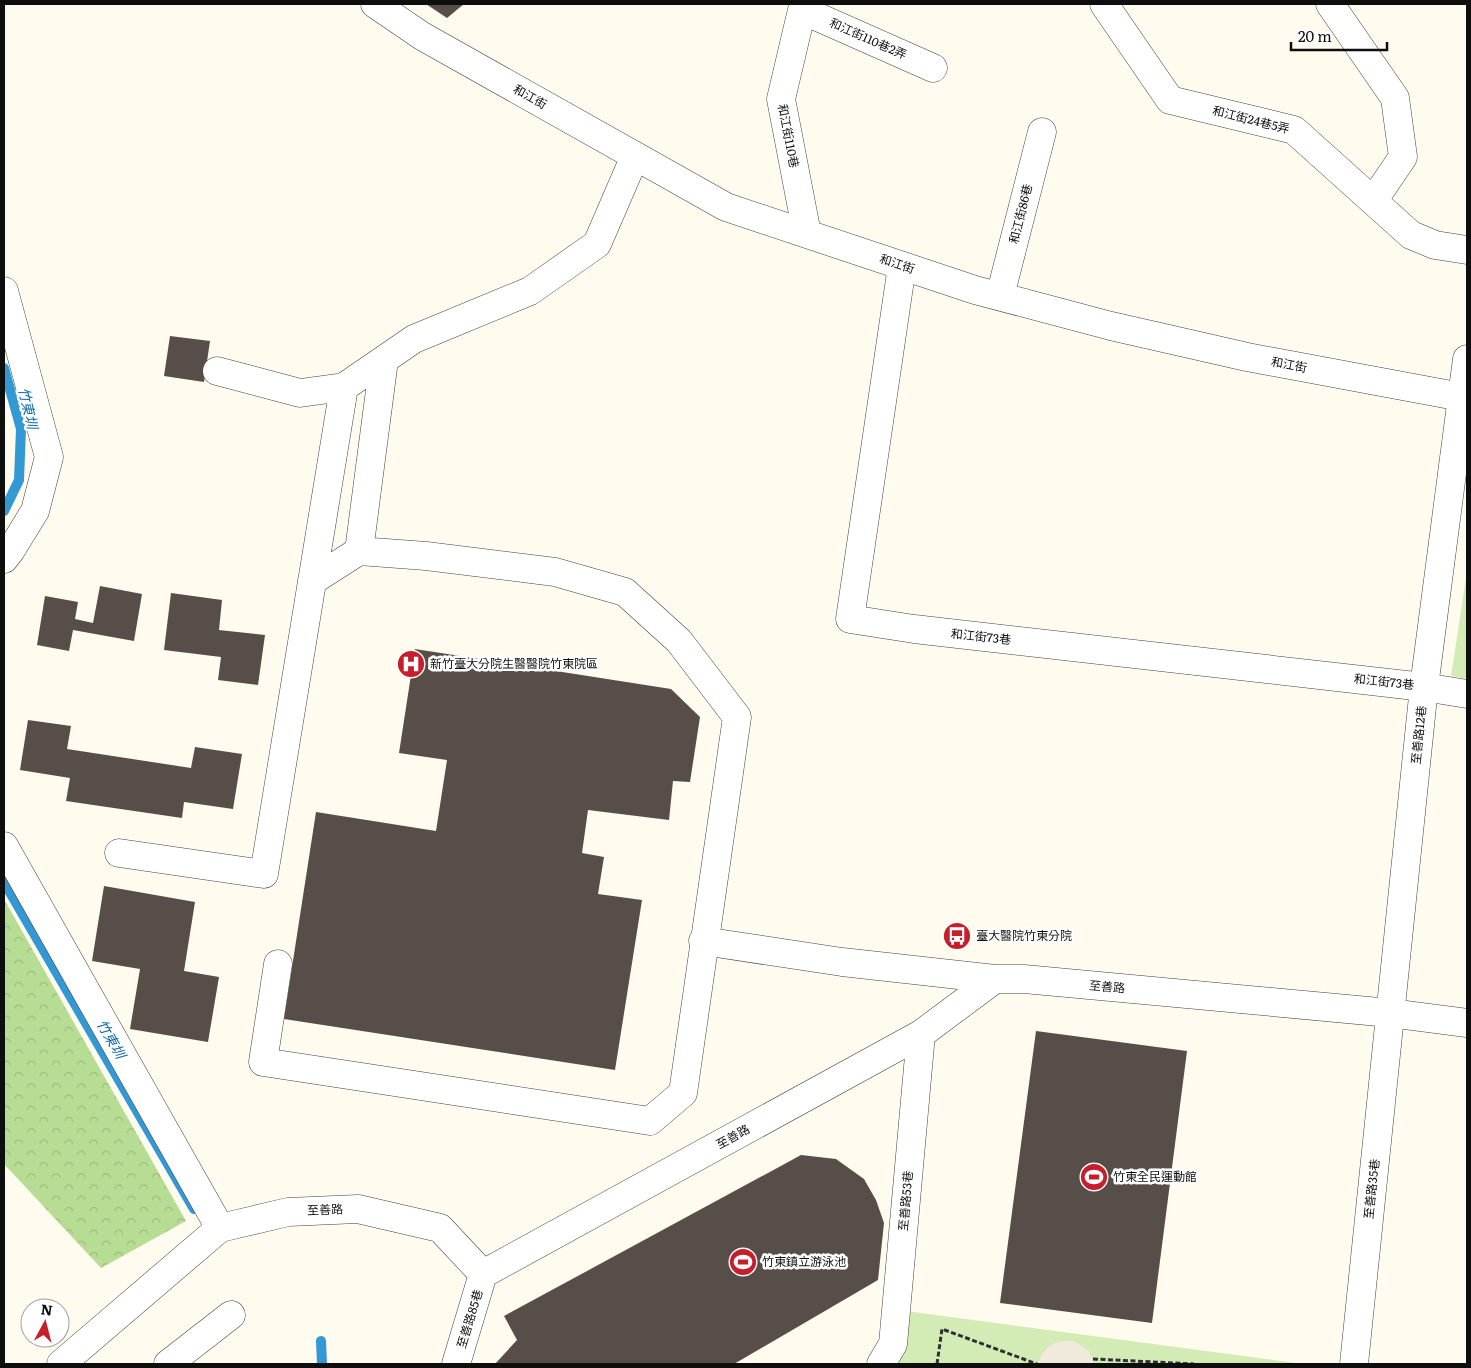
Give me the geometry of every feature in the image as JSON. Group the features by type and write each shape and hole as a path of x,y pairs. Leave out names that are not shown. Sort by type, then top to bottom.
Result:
{"street":[{"name":"和江街","path":"375,4 422,36 726,207 902,266 1000,296 1111,326 1247,357 1465,398"},
{"name":"和江街24巷5弄","path":"1104,4 1170,100 1294,130 1411,235 1435,244 1467,250"},
{"path":"1330,4 1395,98 1403,157 1373,201"},
{"name":"和江街110巷2弄","path":"802,10 933,68"},
{"name":"和江街110巷","path":"802,10 781,99 807,234"},
{"name":"和江街86巷","path":"1000,296 1042,132"},
{"path":"217,371 300,393 344,387 414,339 530,291 597,244 635,156"},
{"name":"和江街73巷","path":"902,266 850,619 914,630 1424,687 1467,694"},
{"path":"4,291 49,457 35,511 4,559"},
{"name":"至善路12巷","path":"1390,1013 1424,687 1465,398 1467,358"},
{"path":"359,550 384,360"},
{"path":"119,853 264,874 344,387"},
{"path":"278,964 263,1062 650,1121 683,1093 703,941 737,717 679,641 625,592 555,572 426,556 359,550 312,581"},
{"path":"4,846 220,1228"},
{"path":"703,941 842,962 995,979"},
{"name":"至善路","path":"61,1364 220,1228 288,1212 358,1209 440,1228 483,1274 921,1034 995,979 1024,979 1390,1013 1467,1023"},
{"name":"至善路35巷","path":"1354,1364 1390,1013"},
{"name":"至善路53巷","path":"881,1364 894,1344 921,1034"},
{"name":"至善路85巷","path":"456,1364 483,1274"},
{"path":"168,1364 231,1315"}],"path":[{"path":"937,1364 942,1329 1037,1364"},
{"path":"1093,1359 1194,1364"}],"green space":[{"path":"1467,571 1467,679 1451,676"},
{"path":"4,899 186,1221 101,1268 4,1164"},
{"path":"906,1311 1303,1364 898,1364"}],"shaded area":[{"path":"1073,1341 1081,1345 1089,1351 1094,1364 1038,1364 1047,1348 1054,1343"}],"building":[{"path":"426,4 464,4 447,18"},
{"path":"170,336 210,341 204,382 164,376"},
{"path":"100,586 142,594 134,641 73,630 69,651 37,645 45,596 78,602 75,619 93,623"},
{"path":"171,593 222,600 219,630 265,635 258,685 218,680 221,657 164,650"},
{"path":"415,649 671,689 700,717 690,782 673,781 669,820 588,810 582,853 604,857 598,894 642,900 615,1070 284,1019 316,812 436,831 447,760 399,753"},
{"path":"28,720 71,726 67,749 191,768 195,747 242,754 233,809 184,802 182,818 66,801 70,778 20,770"},
{"path":"104,886 195,902 184,971 219,977 208,1042 130,1029 140,969 92,961"},
{"name":"竹東全民運動館","path":"1036,1031 1187,1051 1152,1323 1000,1303"},
{"name":"竹東鎮立游泳池","path":"801,1155 836,1159 864,1179 876,1200 884,1223 878,1280 734,1364 495,1364 517,1340 504,1316"}],"waterway":[{"name":"竹東圳","path":"4,368 21,429 19,480 4,511"},
{"name":"竹東圳","path":"4,882 194,1209"},
{"name":"竹東圳","path":"321,1341 322,1364"}],"place":[{"name":"新竹臺大分院生醫醫院竹東院區","path":"411,664"},
{"name":"臺大醫院竹東分院","path":"957,936"},
{"name":"竹東全民運動館","path":"1094,1177"},
{"name":"竹東鎮立游泳池","path":"743,1262"}]}
